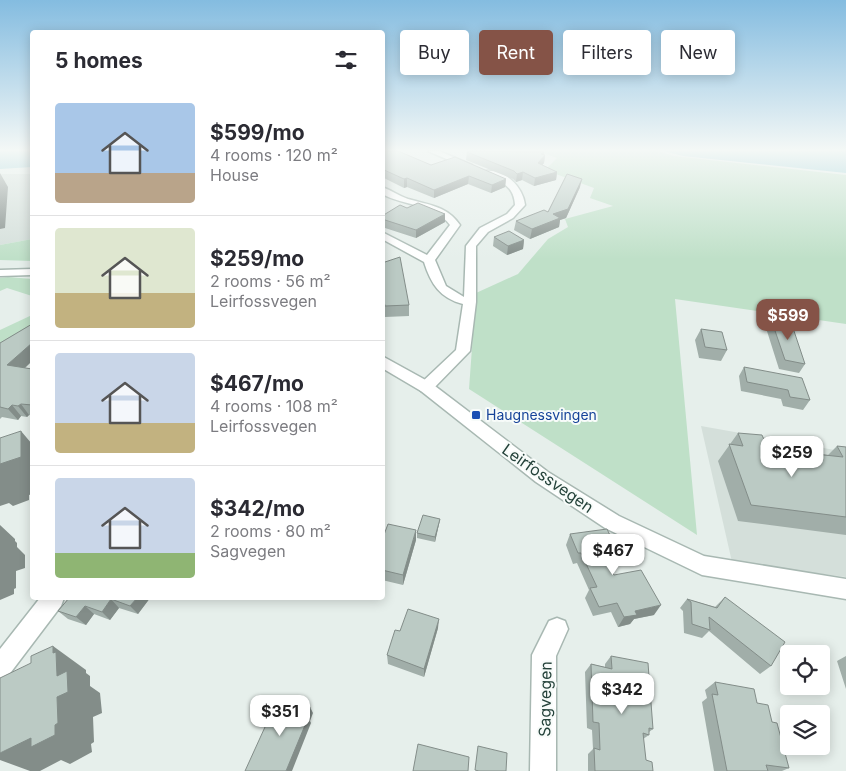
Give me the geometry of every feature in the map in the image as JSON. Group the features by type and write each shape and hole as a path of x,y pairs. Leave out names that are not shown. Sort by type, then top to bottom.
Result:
{"street":[{"path":"426,387 462,351 470,302 472,246 484,230 510,216 520,204 520,193 515,187"},
{"path":"385,192 397,199 432,208 451,218 455,225 429,260"},
{"path":"385,237 429,260 435,280 451,298 470,302"},
{"path":"0,273 30,272"},
{"name":"Leirfossvegen","path":"385,363 426,387 542,477 612,522 702,565 846,589"},
{"path":"0,668 51,600"},
{"name":"Sagvegen","path":"543,771 544,655 557,629"}],"shaded area":[{"path":"0,187 30,187 30,239 0,245"},
{"path":"701,426 846,452 846,577 732,562"}],"green space":[{"path":"591,187 846,187 846,324 675,299 697,535 469,389 476,293 518,274 548,239 568,227 565,219 613,206 590,198 594,188"},
{"path":"30,239 30,261 0,260 0,245"},
{"path":"0,278 30,279 30,295 7,288 0,291"},
{"path":"30,316 30,329 0,350 0,330"}],"building":[{"path":"427,187 442,187 434,190"},
{"path":"561,187 578,187 568,209 553,214 560,218 532,229 516,221 544,210 548,212"},
{"path":"418,203 445,214 416,230 385,220 385,214 400,205 407,208"},
{"path":"509,231 524,240 508,246 494,237"},
{"path":"400,257 409,305 385,306 385,262"},
{"path":"771,319 791,322 805,364 785,360"},
{"path":"30,325 30,345 7,365 30,369 30,405 12,405 8,409 0,407 0,343"},
{"path":"701,329 722,332 727,350 705,347"},
{"path":"744,367 802,378 810,400 790,397 788,390 747,382"},
{"path":"21,431 21,457 0,464 0,438"},
{"path":"738,433 762,435 768,449 843,457 837,446 846,447 846,517 751,505 729,444 743,446"},
{"path":"423,515 440,519 435,537 417,533"},
{"path":"388,524 416,530 403,575 385,571 385,532"},
{"path":"607,529 616,548 601,550 614,575 641,570 661,605 635,611 637,615 624,617 617,603 599,607 590,588 597,587 570,534"},
{"path":"725,597 785,642 783,645 780,645 780,651 771,666 709,617 710,630 692,624 691,602 687,599 717,608"},
{"path":"67,600 110,600 102,612 85,606 76,617 58,611"},
{"path":"114,600 135,600 130,606"},
{"path":"408,609 439,619 424,669 387,655 395,630 400,631"},
{"path":"53,646 53,653 56,652 57,676 67,671 68,692 57,697 58,723 55,725 55,735 31,747 31,738 0,753 0,678 31,663 31,656"},
{"path":"611,656 648,663 653,729 649,728 649,735 643,733 646,760 652,762 653,771 595,771 594,748 600,750 599,723 593,722 591,664 612,669"},
{"path":"715,682 754,689 757,703 768,705 772,722 777,723 780,734 780,755 786,755 789,768 766,765 768,771 727,771 712,694 718,695"},
{"path":"282,697 310,707 306,717 308,718 286,771 245,771 275,705 278,706"},
{"path":"418,744 469,757 468,771 413,771"},
{"path":"478,746 507,753 506,771 475,770"}],"place":[{"name":"Haugnessvingen","path":"476,415"}]}
